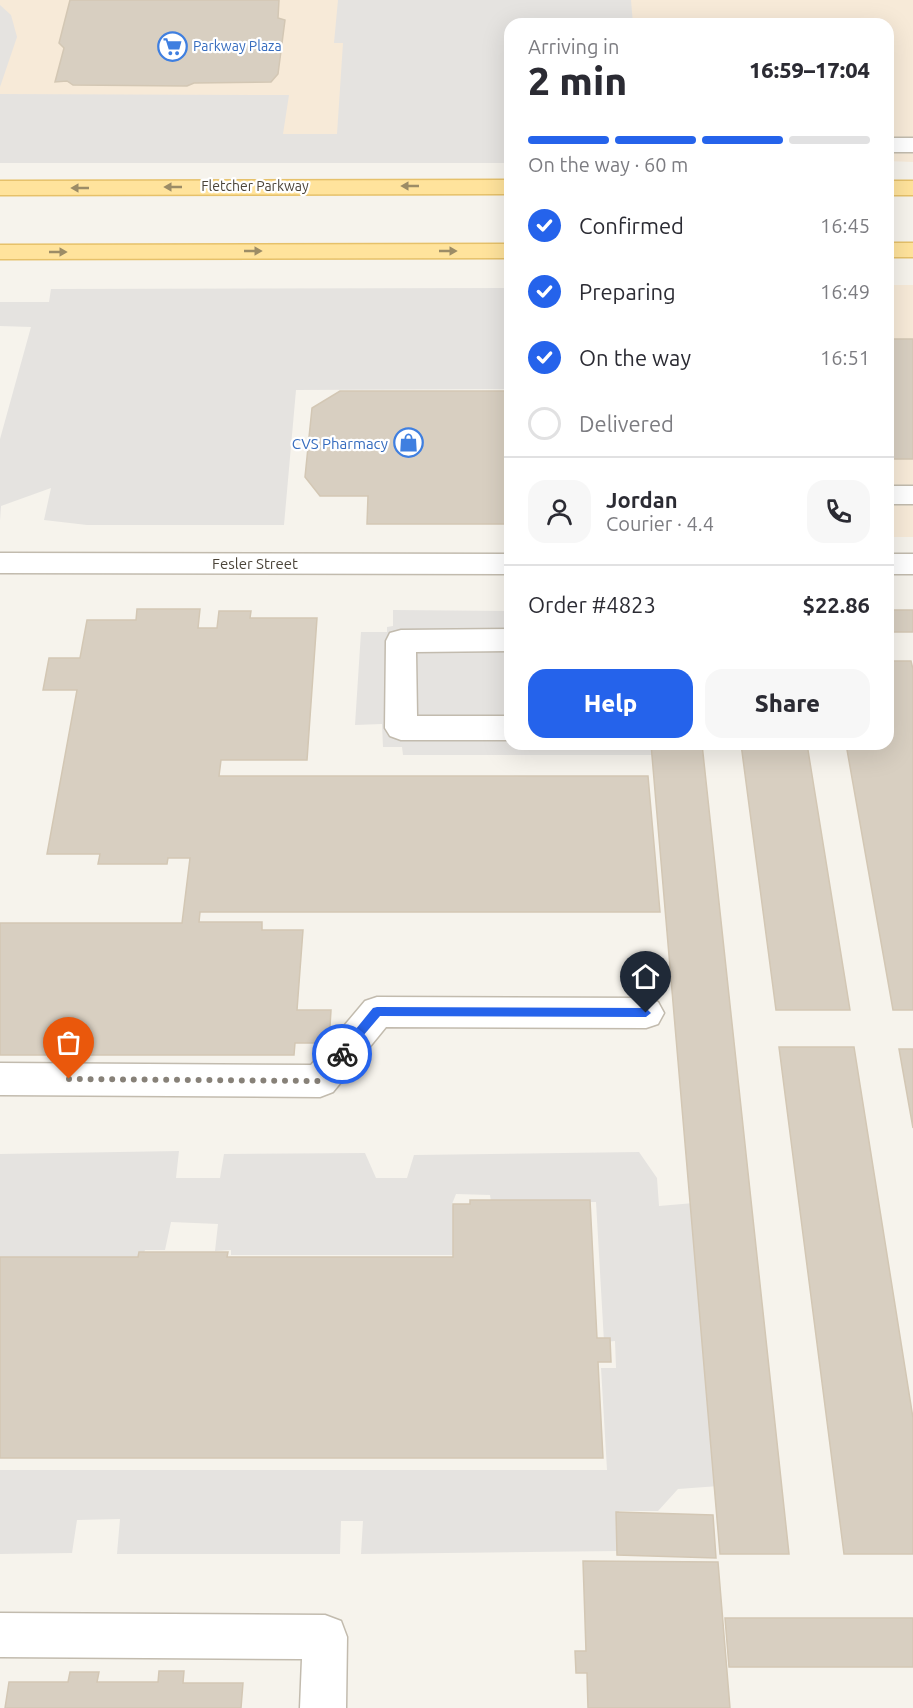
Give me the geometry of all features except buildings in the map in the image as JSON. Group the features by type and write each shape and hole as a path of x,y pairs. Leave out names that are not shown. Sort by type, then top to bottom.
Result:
{"main road":[{"name":"Fletcher Parkway","path":"0,188 504,187"},
{"path":"894,188 913,188"},
{"path":"894,250 913,250"},
{"path":"4,253 504,251"}],"street":[{"path":"894,145 913,145"},
{"path":"894,495 913,495"},
{"name":"Fesler Street","path":"0,563 504,564"},
{"path":"894,564 913,564"},
{"path":"504,640 401,640 401,728 504,728"},
{"path":"0,1079 320,1081 377,1012 646,1013"},
{"path":"0,1635 325,1637 323,1708"}],"shaded area":[{"path":"0,0 913,0 913,162 894,161 894,18 504,18 504,161 0,161"},
{"path":"338,0 631,0 632,18 504,18 504,163 0,163 0,94 289,95 283,134 337,134 343,43 334,43"},
{"path":"0,5 11,15 17,37 0,87"},
{"path":"894,285 913,285 913,537 894,537"},
{"path":"504,288 504,389 296,390 284,525 87,525 44,520 51,488 1,506 0,521 0,439 31,327 0,326 0,302 49,302 51,289"},
{"path":"393,610 504,611 504,750 655,750 655,755 403,755 402,747 383,747 382,724 355,725 361,632 387,632 387,627 393,626"},
{"path":"179,1151 176,1178 220,1178 224,1154 365,1153 376,1178 407,1178 414,1155 639,1152 657,1178 659,1206 694,1203 719,1486 678,1489 658,1511 619,1511 618,1551 361,1554 363,1521 341,1521 340,1554 117,1554 120,1519 77,1520 72,1553 0,1554 0,1470 607,1470 601,1368 616,1368 615,1341 604,1342 596,1202 491,1202 490,1195 456,1194 452,1204 456,1210 454,1255 231,1255 231,1250 215,1251 218,1224 171,1222 165,1250 145,1250 143,1257 0,1257 0,1154"}],"way so far":[{"path":"69,1079 320,1081 342,1054"}],"place":[{"name":"Parkway Plaza","path":"172,46"},
{"name":"CVS Pharmacy","path":"409,443"}],"route":[{"path":"342,1054 377,1012 646,1013"}]}
